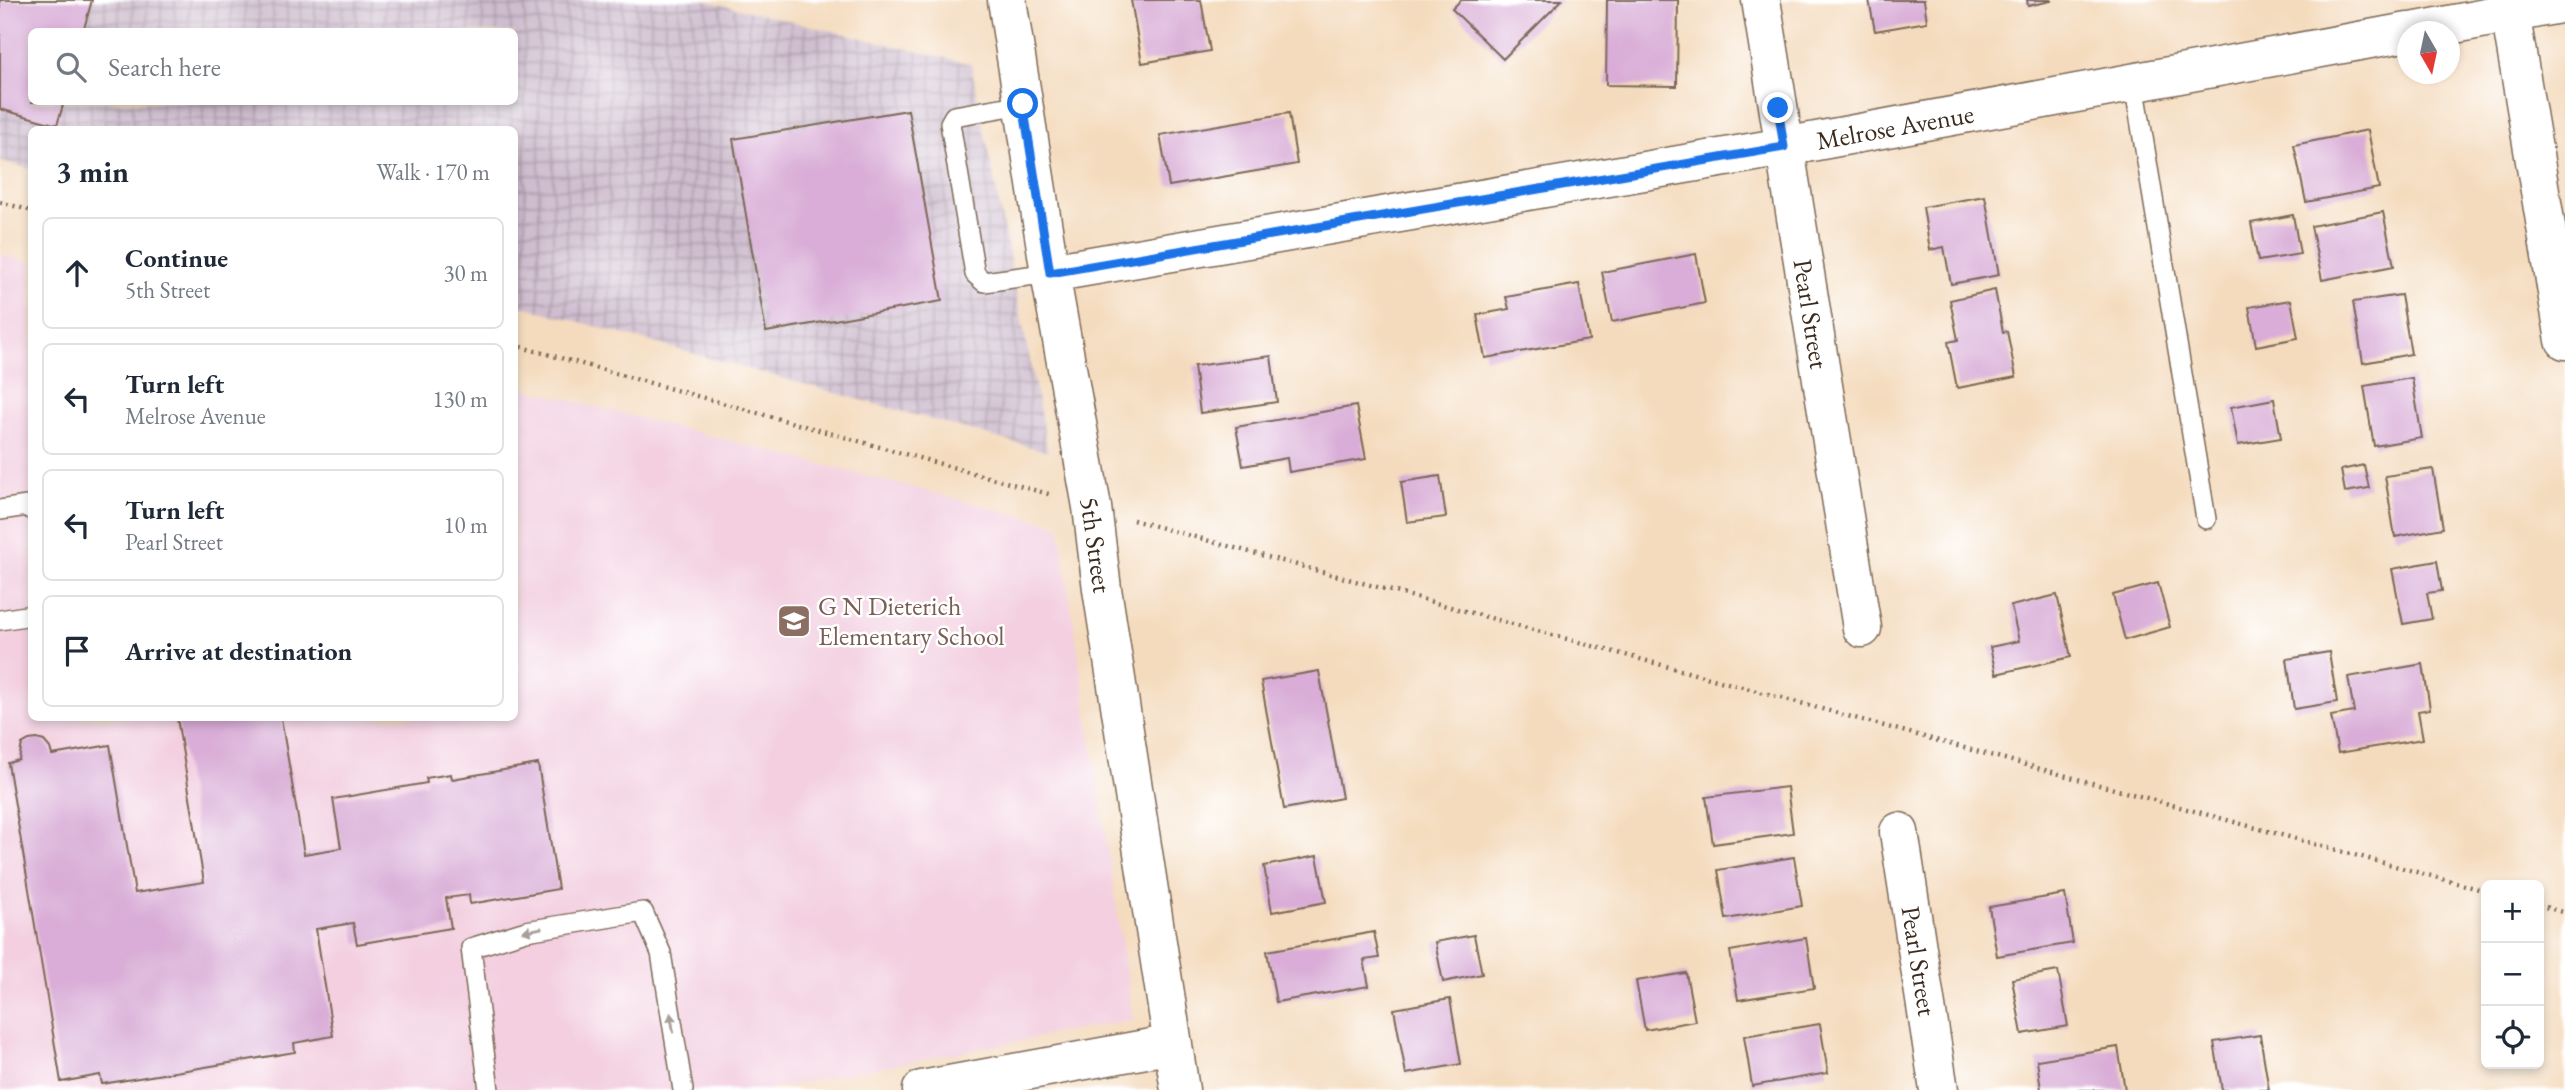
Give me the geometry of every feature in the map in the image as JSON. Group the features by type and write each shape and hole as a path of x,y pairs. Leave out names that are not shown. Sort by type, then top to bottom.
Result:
{"street":[{"name":"5th Street","path":"1007,0 1050,273 1092,507 1102,589 1180,1090"},
{"name":"Pearl Street","path":"1761,0 1862,628"},
{"name":"Melrose Avenue","path":"2454,21 2509,7 2565,3"},
{"path":"2509,7 2565,340"},
{"name":"Melrose Avenue","path":"1050,273 1784,147 2397,34"},
{"name":"Pearl Street","path":"1899,832 1939,1090"},
{"path":"922,1090 1173,1044"}],"lane":[{"path":"2134,83 2206,519"},
{"path":"1023,104 954,116 950,123 975,274 984,282 1050,273"},
{"path":"0,510 28,507"},
{"path":"0,620 28,616"},
{"path":"489,1090 471,948 526,931 643,912 661,953 683,1090"}],"path":[{"path":"0,202 28,210"},
{"path":"518,346 1053,495"},
{"path":"1135,521 2481,890"},
{"path":"2544,907 2565,913"}],"shaded area":[{"path":"0,0 702,0 971,64 1048,452 518,305 518,126 28,126 28,168 0,161"},
{"name":"G N Dieterich Elementary School","path":"0,254 28,261 28,721 518,721 518,387 1059,525 1133,1019 764,1090 0,1090"}],"building":[{"path":"0,0 92,0 84,28 28,28 28,105 63,105 57,125 0,109"},
{"path":"1131,0 1201,0 1210,51 1142,63"},
{"path":"1461,0 1562,0 1503,59 1452,9"},
{"path":"1607,0 1678,0 1677,86 1606,85"},
{"path":"1869,0 1924,0 1927,22 1875,31"},
{"path":"2027,0 2051,0 2051,1 2028,6"},
{"path":"908,110 942,301 766,332 733,139"},
{"path":"1289,113 1297,164 1169,186 1160,135"},
{"path":"2368,130 2379,188 2306,202 2294,145"},
{"path":"1985,196 1999,275 1951,284 1944,247 1930,250 1923,207"},
{"path":"2383,212 2394,266 2322,280 2311,226"},
{"path":"2293,215 2300,254 2258,261 2251,223"},
{"path":"1696,254 1705,303 1612,322 1602,272"},
{"path":"1579,284 1589,340 1485,358 1477,315 1509,309 1506,297"},
{"path":"1995,290 2016,377 1957,388 1948,342 1958,340 1950,300"},
{"path":"2401,295 2411,354 2363,363 2353,302"},
{"path":"2291,300 2298,338 2256,346 2249,307"},
{"path":"1271,356 1277,402 1200,413 1194,366"},
{"path":"2412,378 2422,438 2374,446 2364,386"},
{"path":"2274,399 2281,438 2238,445 2231,407"},
{"path":"1356,406 1366,459 1289,472 1287,458 1243,466 1236,427"},
{"path":"2364,465 2369,488 2345,492 2341,470"},
{"path":"2433,469 2443,528 2395,537 2385,476"},
{"path":"1440,476 1446,517 1407,522 1401,482"},
{"path":"2437,561 2442,591 2427,593 2432,619 2403,624 2392,569"},
{"path":"2158,583 2170,627 2125,640 2113,595"},
{"path":"2057,595 2071,657 1996,674 1990,647 2019,641 2011,606"},
{"path":"2329,652 2337,702 2294,709 2287,659"},
{"path":"2423,664 2430,709 2418,711 2423,739 2338,753 2331,716 2354,712 2348,677"},
{"path":"1319,671 1342,798 1284,809 1261,681"},
{"path":"177,721 282,721 304,854 341,848 333,799 427,783 426,778 451,774 452,779 538,764 558,889 470,904 469,895 446,898 451,928 357,944 353,923 316,929 333,1036 294,1043 295,1052 102,1084 100,1075 61,1082 8,763 19,760 22,744 29,740 44,741 52,755 110,745 135,893 204,882"},
{"path":"1787,787 1793,833 1713,844 1706,797"},
{"path":"1317,856 1326,902 1272,912 1264,866"},
{"path":"1794,857 1802,906 1726,919 1718,870"},
{"path":"2065,894 2073,943 1997,956 1989,907"},
{"path":"1374,932 1379,958 1364,960 1369,986 1276,1002 1267,951"},
{"path":"1474,935 1482,974 1443,982 1435,942"},
{"path":"1806,938 1814,988 1738,1000 1730,951"},
{"path":"2058,971 2068,1026 2022,1034 2012,979"},
{"path":"1686,973 1695,1021 1645,1030 1636,981"},
{"path":"1450,999 1461,1064 1406,1074 1394,1009"},
{"path":"1820,1024 1828,1073 1752,1086 1744,1036"},
{"path":"2260,1035 2269,1090 2222,1090 2214,1042"},
{"path":"2118,1047 2125,1090 2041,1090 2037,1060"}],"place":[{"name":"G N Dieterich Elementary School","path":"794,621"}],"route":[{"path":"1023,104 1050,273 1784,147 1778,108"}]}
